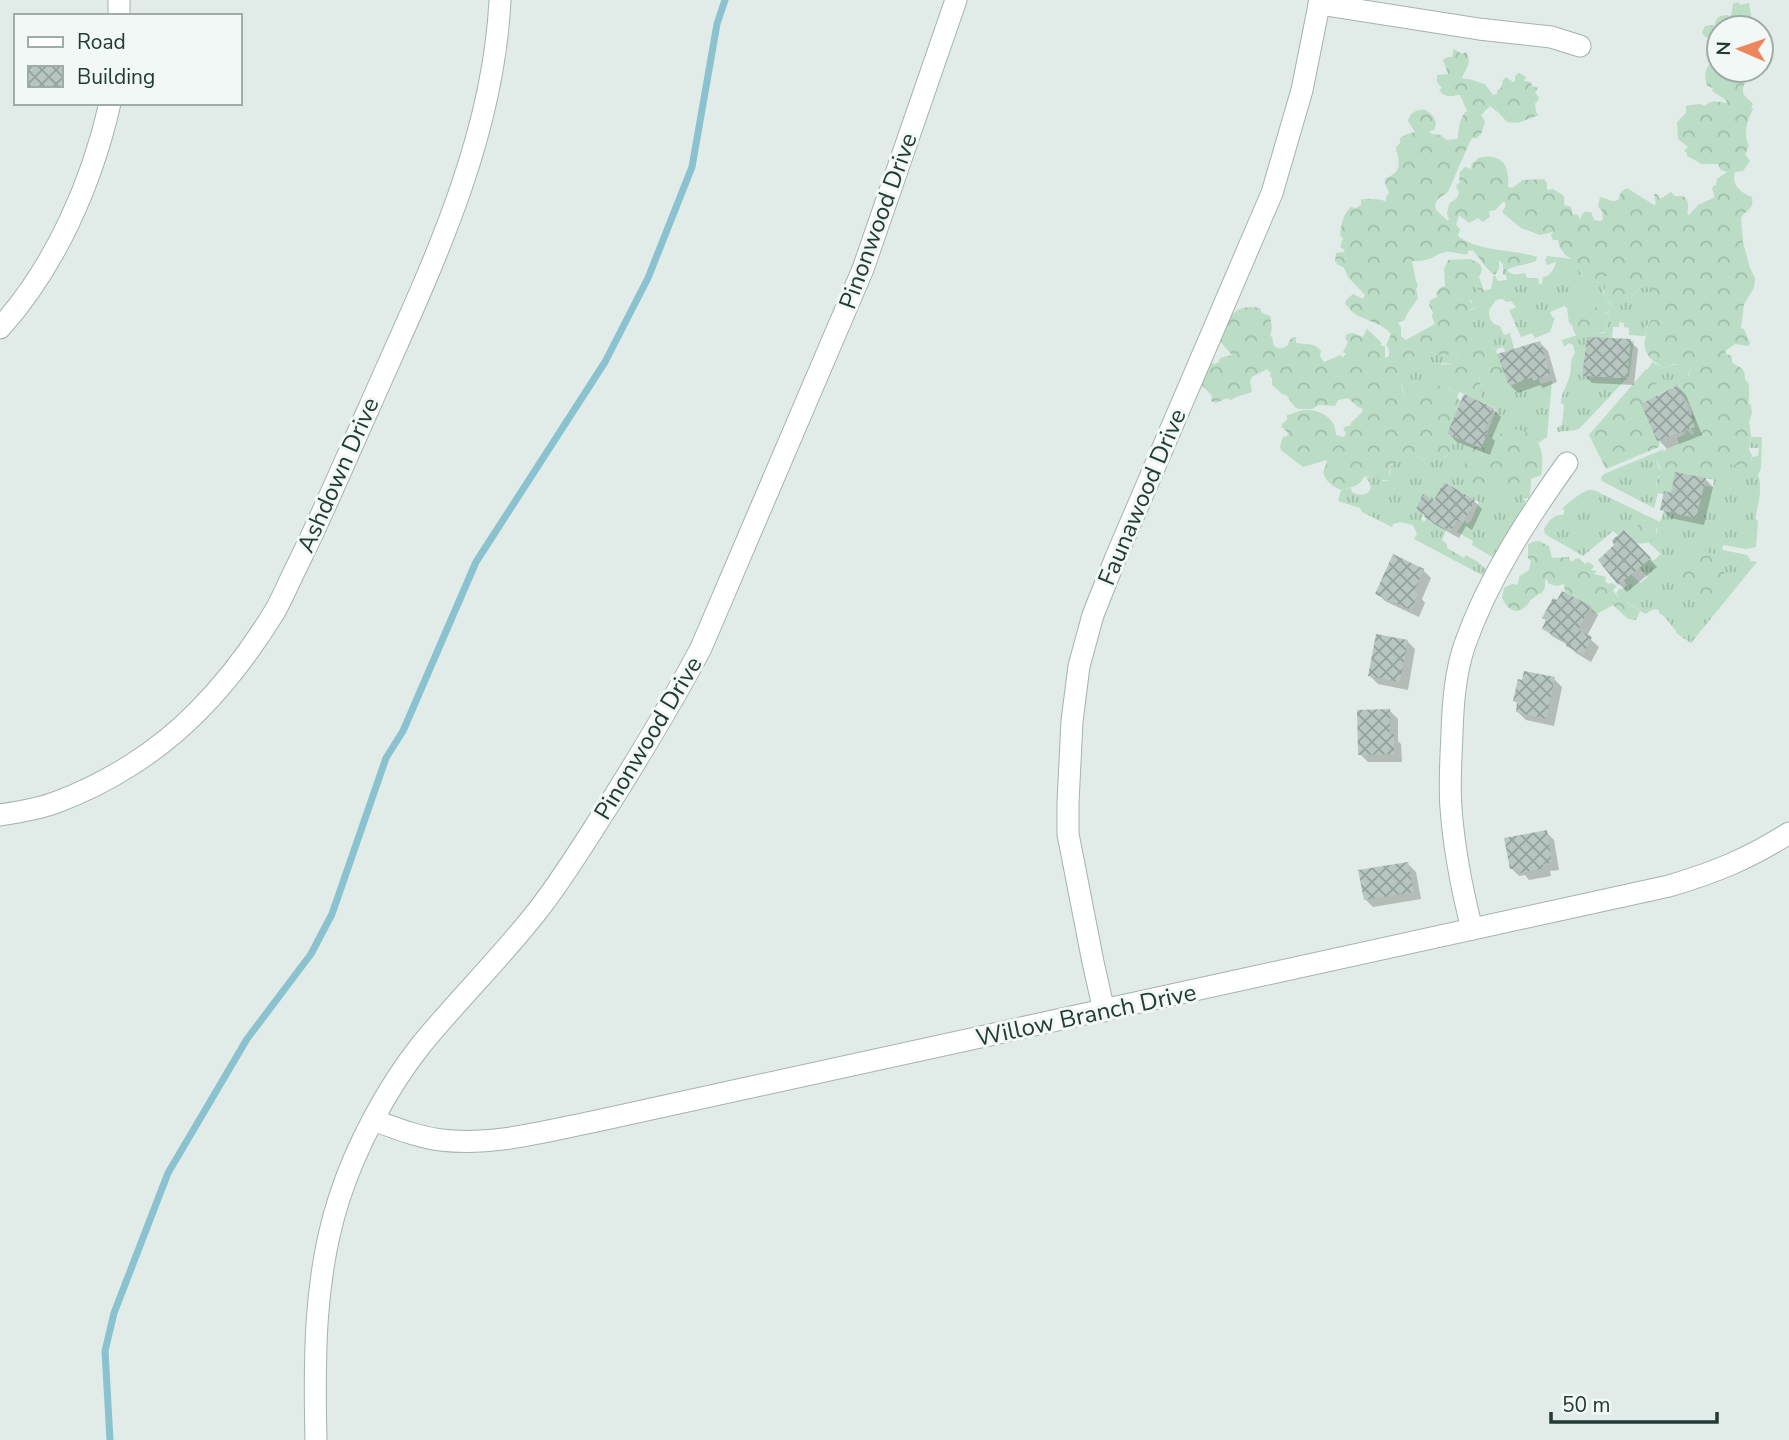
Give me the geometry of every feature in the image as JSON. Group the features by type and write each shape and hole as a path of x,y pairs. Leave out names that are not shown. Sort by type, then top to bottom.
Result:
{"street":[{"name":"Ashdown Drive","path":"0,815 56,803 108,779 159,745 215,693 275,611 310,540 452,216 472,155 491,82 500,0"},
{"name":"Pinonwood Drive","path":"316,1440 314,1371 320,1285 327,1242 351,1167 373,1120 402,1071 421,1045 513,942 567,870 637,761 690,669 720,607 863,269 957,0"},
{"path":"1319,2 1479,29 1550,37 1580,46"},
{"name":"Faunawood Drive","path":"1104,1011 1068,834 1072,721 1079,666 1093,615 1116,557 1272,193 1302,90 1319,2"},
{"path":"0,328 34,283 66,229 83,190 110,105"},
{"path":"1472,929 1458,865 1451,806 1453,698 1456,680 1464,646 1483,600 1541,499 1567,463"},
{"name":"Willow Branch Drive","path":"373,1120 411,1134 442,1140 478,1141 524,1136 1670,886 1708,875 1758,852 1789,833"}],"green space":[{"path":"1749,3 1751,14 1731,14 1733,4"},
{"path":"1454,49 1462,54 1466,52 1469,58 1462,77 1485,84 1493,95 1497,94 1506,77 1513,82 1519,73 1526,77 1524,81 1531,82 1532,86 1538,88 1535,93 1539,97 1535,103 1539,115 1518,123 1507,122 1490,106 1481,115 1485,122 1481,134 1470,141 1448,192 1435,204 1436,210 1448,221 1449,204 1457,198 1459,192 1456,187 1461,182 1460,172 1465,167 1471,169 1472,163 1478,158 1486,157 1503,162 1508,172 1508,187 1512,188 1523,180 1544,179 1547,190 1553,189 1564,196 1564,205 1571,207 1573,215 1577,214 1580,219 1584,212 1591,212 1594,220 1601,221 1602,211 1598,206 1600,197 1616,201 1627,188 1654,205 1654,194 1660,199 1671,192 1675,196 1683,196 1689,215 1698,205 1715,197 1713,186 1716,185 1717,179 1727,172 1721,170 1718,164 1702,164 1687,156 1684,151 1688,147 1678,139 1677,122 1686,113 1686,106 1705,106 1715,101 1727,103 1707,84 1745,84 1743,93 1753,104 1746,133 1749,146 1745,154 1750,161 1743,171 1735,172 1734,181 1744,193 1752,197 1751,207 1741,218 1743,242 1755,278 1754,288 1744,304 1741,328 1750,343 1748,346 1735,344 1725,351 1732,356 1732,362 1743,369 1749,384 1752,413 1749,422 1749,450 1752,455 1751,464 1747,467 1731,464 1724,471 1668,495 1658,493 1657,481 1663,473 1658,457 1664,451 1679,445 1677,438 1685,434 1685,428 1694,434 1690,426 1690,407 1678,390 1682,378 1689,376 1692,365 1674,364 1664,368 1650,358 1645,349 1645,331 1651,320 1659,320 1660,311 1656,310 1658,305 1652,301 1653,287 1640,288 1631,297 1625,298 1621,305 1615,306 1610,312 1605,332 1577,336 1569,323 1567,308 1572,311 1586,302 1605,314 1609,312 1612,308 1604,290 1611,284 1610,277 1606,276 1603,282 1587,279 1563,252 1558,240 1553,240 1553,232 1540,235 1521,228 1503,213 1506,206 1504,201 1495,210 1489,211 1490,217 1483,222 1478,218 1469,223 1459,215 1456,225 1460,229 1458,236 1485,248 1528,254 1537,257 1536,261 1507,270 1507,265 1499,259 1499,269 1495,275 1472,250 1468,251 1468,254 1445,252 1427,260 1412,261 1418,298 1405,320 1398,323 1401,336 1406,340 1435,324 1430,300 1437,297 1436,293 1445,286 1444,269 1448,260 1471,259 1480,264 1482,270 1479,277 1484,291 1478,292 1476,284 1464,288 1471,303 1478,304 1468,314 1464,314 1461,323 1463,328 1468,329 1471,341 1478,344 1478,347 1485,352 1490,348 1497,349 1506,377 1500,390 1492,390 1484,384 1490,367 1482,369 1479,380 1483,390 1480,397 1475,399 1463,394 1457,385 1436,379 1434,372 1437,365 1455,364 1457,353 1442,356 1427,351 1415,356 1403,366 1403,373 1411,375 1409,381 1402,380 1403,392 1409,401 1423,385 1446,387 1452,390 1461,402 1447,434 1451,453 1431,460 1412,453 1403,453 1391,465 1389,472 1392,480 1379,480 1372,475 1364,477 1357,485 1341,490 1324,475 1326,460 1303,467 1280,447 1283,437 1288,433 1282,427 1287,415 1304,410 1316,411 1326,416 1333,424 1336,435 1344,437 1346,433 1343,429 1350,426 1363,409 1348,398 1338,400 1335,406 1319,405 1312,409 1298,409 1272,384 1271,373 1267,369 1252,377 1252,392 1231,400 1227,398 1216,403 1211,401 1212,396 1200,383 1210,363 1215,364 1220,358 1232,355 1219,340 1229,319 1244,308 1260,308 1262,313 1270,316 1270,336 1274,346 1278,348 1288,345 1293,337 1296,337 1296,343 1319,348 1324,362 1341,355 1343,358 1348,342 1345,338 1347,334 1363,337 1367,329 1381,342 1381,346 1385,346 1385,358 1389,356 1386,345 1391,334 1380,325 1355,314 1345,303 1353,294 1363,299 1365,295 1348,277 1344,268 1335,261 1336,253 1345,250 1340,247 1343,238 1340,235 1342,223 1351,207 1361,205 1361,199 1386,201 1389,193 1386,178 1395,173 1398,166 1396,147 1400,138 1415,132 1408,121 1412,113 1426,110 1436,123 1434,130 1429,131 1432,134 1441,135 1446,140 1458,139 1461,120 1467,111 1460,95 1443,94 1437,82 1437,75 1448,74 1443,60 1452,57"},
{"path":"1547,256 1572,259 1580,272 1592,281 1602,282 1606,276 1610,277 1611,284 1603,291 1612,308 1605,314 1584,304 1573,311 1564,306 1550,312 1555,318 1550,332 1535,338 1532,333 1521,337 1510,312 1509,308 1511,310 1516,307 1511,301 1496,300 1489,310 1490,318 1494,324 1500,326 1504,335 1510,333 1514,349 1505,351 1503,347 1490,348 1485,353 1471,341 1472,337 1461,323 1464,315 1477,307 1463,287 1476,284 1478,292 1491,289 1494,274 1498,281 1507,280 1503,274 1503,264 1507,265 1511,274 1525,273 1527,278 1538,278 1539,284 1542,284 1543,277 1551,272 1556,262 1547,265"},
{"path":"1645,286 1653,287 1651,293 1655,297 1654,302 1659,305 1656,309 1660,311 1659,320 1650,321 1646,327 1645,336 1629,335 1629,328 1619,322 1619,327 1613,327 1612,338 1587,338 1582,376 1626,378 1630,341 1634,341 1629,376 1580,428 1558,432 1557,428 1562,425 1562,396 1575,353 1573,345 1569,343 1564,347 1562,340 1581,334 1605,333 1610,312 1615,305 1621,305 1625,298 1631,297"},
{"path":"1427,351 1442,356 1457,353 1455,364 1441,363 1441,380 1457,385 1463,393 1459,392 1457,398 1450,388 1423,385 1409,402 1402,384 1403,365"},
{"path":"1653,361 1664,368 1678,364 1692,365 1680,386 1657,395 1653,389 1658,379 1648,369"},
{"path":"1488,366 1489,388 1500,389 1506,377 1509,386 1532,377 1533,380 1538,379 1541,384 1552,381 1547,437 1537,444 1535,449 1529,498 1524,498 1526,510 1496,559 1472,545 1473,541 1457,532 1465,520 1467,524 1471,521 1479,502 1444,482 1434,500 1416,509 1424,514 1421,518 1424,522 1427,518 1446,530 1442,540 1447,544 1447,548 1464,558 1466,555 1478,562 1489,572 1486,577 1414,539 1417,534 1413,525 1400,522 1392,527 1362,512 1360,508 1338,501 1341,490 1351,488 1352,492 1361,495 1368,492 1371,486 1366,478 1372,474 1383,481 1391,480 1392,465 1402,453 1412,453 1429,460 1447,456 1452,448 1449,435 1481,448 1496,411 1494,407 1475,399 1482,385 1479,380 1482,368"},
{"path":"1646,369 1657,372 1659,379 1653,389 1660,399 1659,447 1606,469 1589,435"},
{"path":"1506,429 1525,432 1537,441 1542,456 1541,475 1498,488 1482,489 1474,486 1463,476 1466,459 1473,445 1481,448 1487,435 1501,434"},
{"path":"1751,437 1762,437 1761,468 1758,475 1759,503 1755,519 1758,521 1756,547 1722,547 1723,550 1747,555 1751,561 1757,562 1691,643 1676,633 1659,610 1654,609 1645,614 1616,593 1627,585 1624,580 1631,574 1640,583 1648,577 1639,568 1661,554 1649,543 1657,535 1657,529 1644,520 1628,534 1625,530 1618,535 1613,531 1583,556 1545,534 1544,529 1552,519 1563,515 1564,507 1579,495 1591,490 1660,522 1664,511 1696,518 1704,486 1713,487 1714,480 1706,478 1724,471 1731,464 1751,464 1752,457 1758,456 1759,448 1750,448"},
{"path":"1664,449 1657,460 1663,473 1656,484 1658,493 1654,508 1602,481 1604,474"},
{"path":"1644,520 1655,526 1657,535 1648,543 1635,543 1628,534"},
{"path":"1539,541 1549,546 1552,558 1569,557 1572,562 1579,558 1585,564 1588,562 1594,566 1591,570 1597,571 1594,574 1606,577 1608,584 1617,586 1613,590 1618,597 1627,600 1627,603 1640,611 1636,620 1628,619 1613,605 1597,614 1592,612 1591,606 1565,593 1564,584 1556,586 1548,583 1547,579 1543,592 1521,610 1508,607 1502,598 1504,588 1517,585 1520,576 1529,570 1531,561 1528,558 1528,545"},
{"path":"1698,548 1714,553 1727,576 1714,579 1720,593 1714,599 1676,591 1678,584 1671,577 1688,559 1688,554"}],"building":[{"path":"1587,337 1631,339 1627,378 1582,376"},
{"path":"1540,341 1550,374 1533,381 1532,377 1509,386 1497,354"},
{"path":"1678,385 1695,427 1657,441 1641,404"},
{"path":"1464,394 1494,408 1481,448 1447,434"},
{"path":"1675,472 1706,478 1696,518 1660,510 1664,491 1671,493"},
{"path":"1444,482 1475,500 1463,523 1457,520 1451,531 1424,517 1425,515 1416,509 1423,494 1434,500"},
{"path":"1624,530 1651,558 1618,585 1598,560 1614,545 1612,540"},
{"path":"1393,554 1424,569 1414,591 1418,593 1411,610 1375,594"},
{"path":"1562,591 1591,606 1578,630 1592,637 1583,655 1566,646 1567,642 1542,629 1546,620 1542,618 1553,598 1557,600"},
{"path":"1376,634 1408,640 1400,682 1368,676"},
{"path":"1524,671 1555,677 1546,719 1516,712 1517,702 1513,701 1518,679 1522,680"},
{"path":"1390,709 1390,734 1394,734 1394,754 1358,755 1357,710"},
{"path":"1547,830 1552,862 1543,864 1544,868 1520,873 1519,868 1510,869 1504,838"},
{"path":"1408,862 1414,892 1364,900 1358,870"}],"waterway":[{"path":"110,1440 105,1351 114,1313 168,1173 247,1039 311,954 332,914 386,758 403,731 476,562 605,362 648,278 692,167 717,24 725,0"}]}
